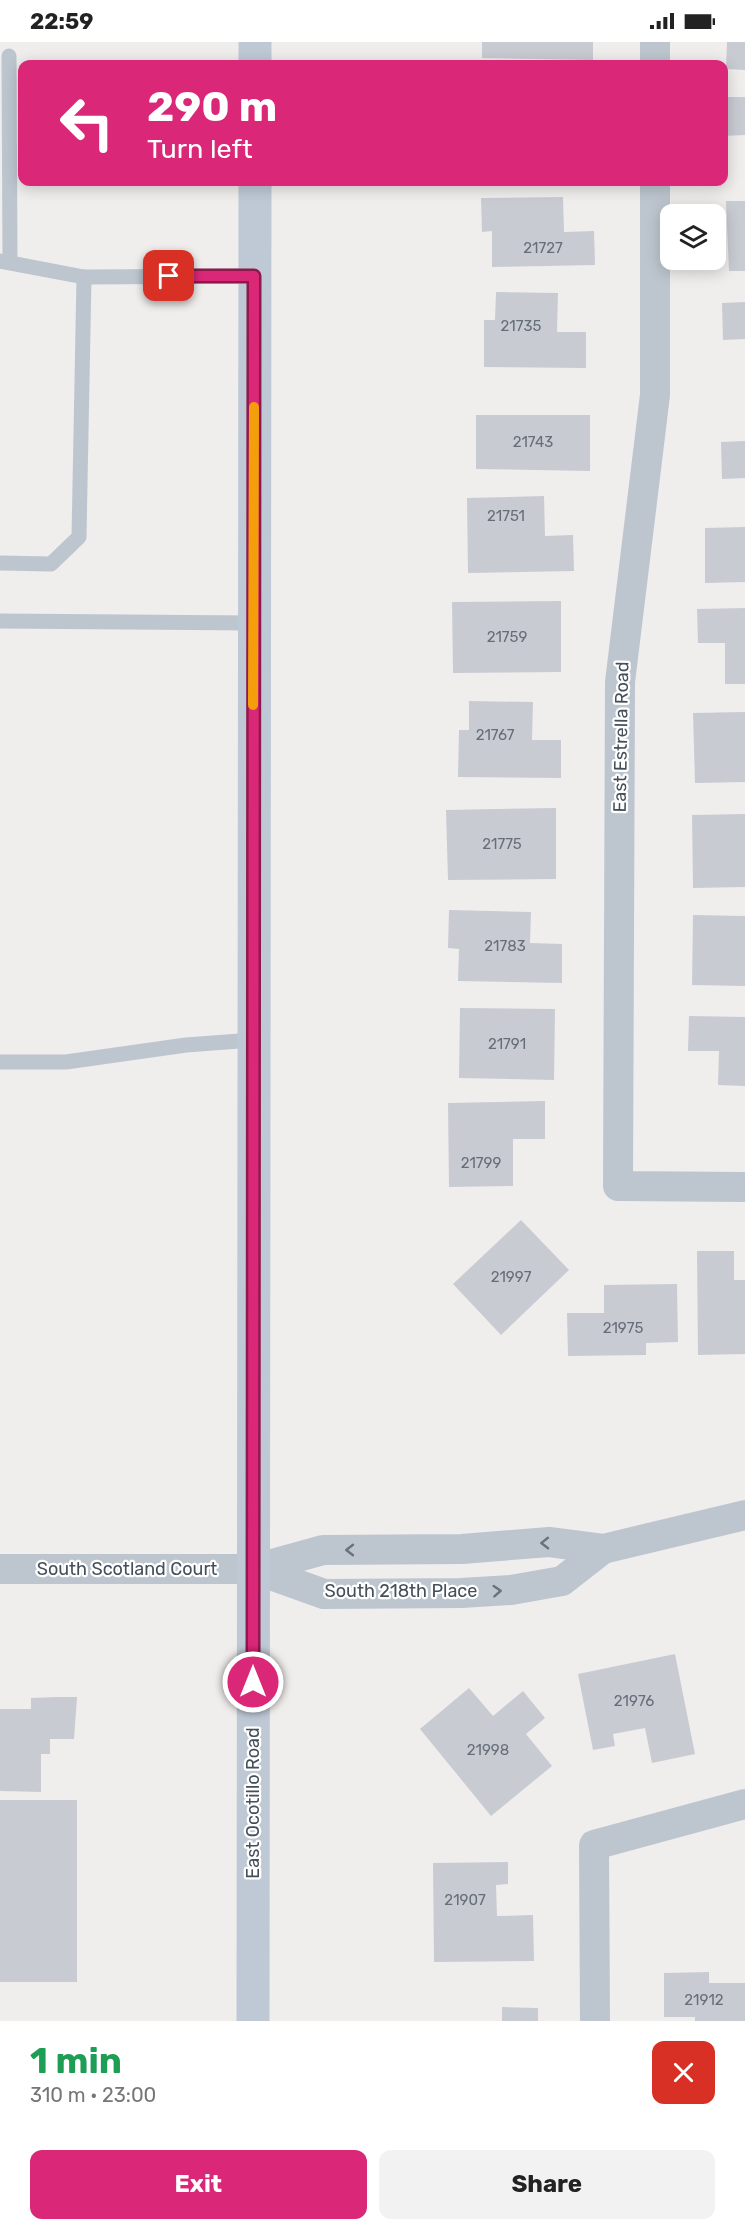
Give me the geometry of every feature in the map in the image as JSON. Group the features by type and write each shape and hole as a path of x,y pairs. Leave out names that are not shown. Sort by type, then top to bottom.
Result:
{"main road":[{"path":"255,42 255,60"},
{"name":"East Ocotillo Road","path":"253,2021 255,186"}],"street":[{"path":"655,42 655,60"},
{"name":"East Estrella Road","path":"655,186 655,395 620,682 618,1186 745,1186"},
{"name":"South 218th Place","path":"254,1569 323,1550 462,1549 549,1542 603,1549 745,1515"},
{"name":"South 218th Place","path":"254,1569 324,1594 461,1593 511,1590 562,1581 603,1549"},
{"name":"South Scotland Court","path":"0,1569 254,1569"},
{"path":"595,2021 594,1845 745,1804"}],"lane":[{"path":"9,56 5,261 84,277 254,276"},
{"path":"0,563 51,564 79,537 84,277"},
{"path":"0,621 253,622"},
{"path":"0,1062 66,1062 186,1045 253,1040"}],"building":[{"path":"482,42 593,42 593,60 482,58"},
{"path":"727,42 745,42 745,70 728,69"},
{"path":"728,97 745,97 745,135 728,136"},
{"path":"563,197 564,232 594,231 595,265 492,267 492,231 482,232 481,198"},
{"path":"726,201 745,201 745,271 729,271"},
{"path":"496,292 558,293 557,332 586,332 586,368 484,367 484,320 495,320"},
{"path":"745,302 745,339 723,340 722,303"},
{"path":"476,415 590,415 590,471 476,469"},
{"path":"745,441 745,478 722,479 721,442"},
{"path":"544,496 545,536 573,535 574,571 468,573 467,498"},
{"path":"745,527 745,582 705,583 705,528"},
{"path":"561,601 561,672 453,673 452,602"},
{"path":"745,608 745,684 725,684 725,643 698,643 697,609"},
{"path":"469,701 533,702 532,740 561,740 561,778 458,777 459,730 469,730"},
{"path":"745,712 745,782 695,783 693,713"},
{"path":"556,808 556,879 448,880 446,810"},
{"path":"745,814 745,887 693,888 692,815"},
{"path":"449,910 531,912 530,943 562,944 562,983 458,981 459,949 448,948"},
{"path":"693,915 745,916 745,986 692,985"},
{"path":"460,1008 555,1009 554,1080 459,1078"},
{"path":"689,1016 745,1017 745,1086 718,1085 719,1051 688,1051"},
{"path":"545,1101 545,1139 513,1139 513,1186 449,1187 448,1103"},
{"path":"521,1220 569,1270 501,1335 453,1284"},
{"path":"697,1251 734,1251 734,1280 745,1280 745,1354 698,1355"},
{"path":"677,1284 678,1342 646,1343 646,1355 568,1356 567,1313 604,1313 604,1285"},
{"path":"675,1654 695,1754 652,1763 645,1728 613,1734 615,1746 593,1750 578,1674"},
{"path":"469,1688 493,1716 523,1691 545,1718 526,1734 552,1766 491,1816 420,1729"},
{"path":"77,1697 74,1739 50,1739 50,1754 41,1754 41,1792 0,1791 0,1709 31,1709 31,1698"},
{"path":"0,1800 77,1800 77,1982 0,1982"},
{"path":"508,1862 508,1884 496,1885 497,1916 533,1915 534,1961 434,1962 433,1863"},
{"path":"709,1972 709,1983 745,1983 745,2021 695,2021 695,2017 664,2017 664,1973"},
{"path":"502,2007 538,2008 538,2021 502,2021"}],"slow traffic":[{"path":"253,705 254,407"}],"route":[{"path":"169,276 254,276 253,1682"}]}
